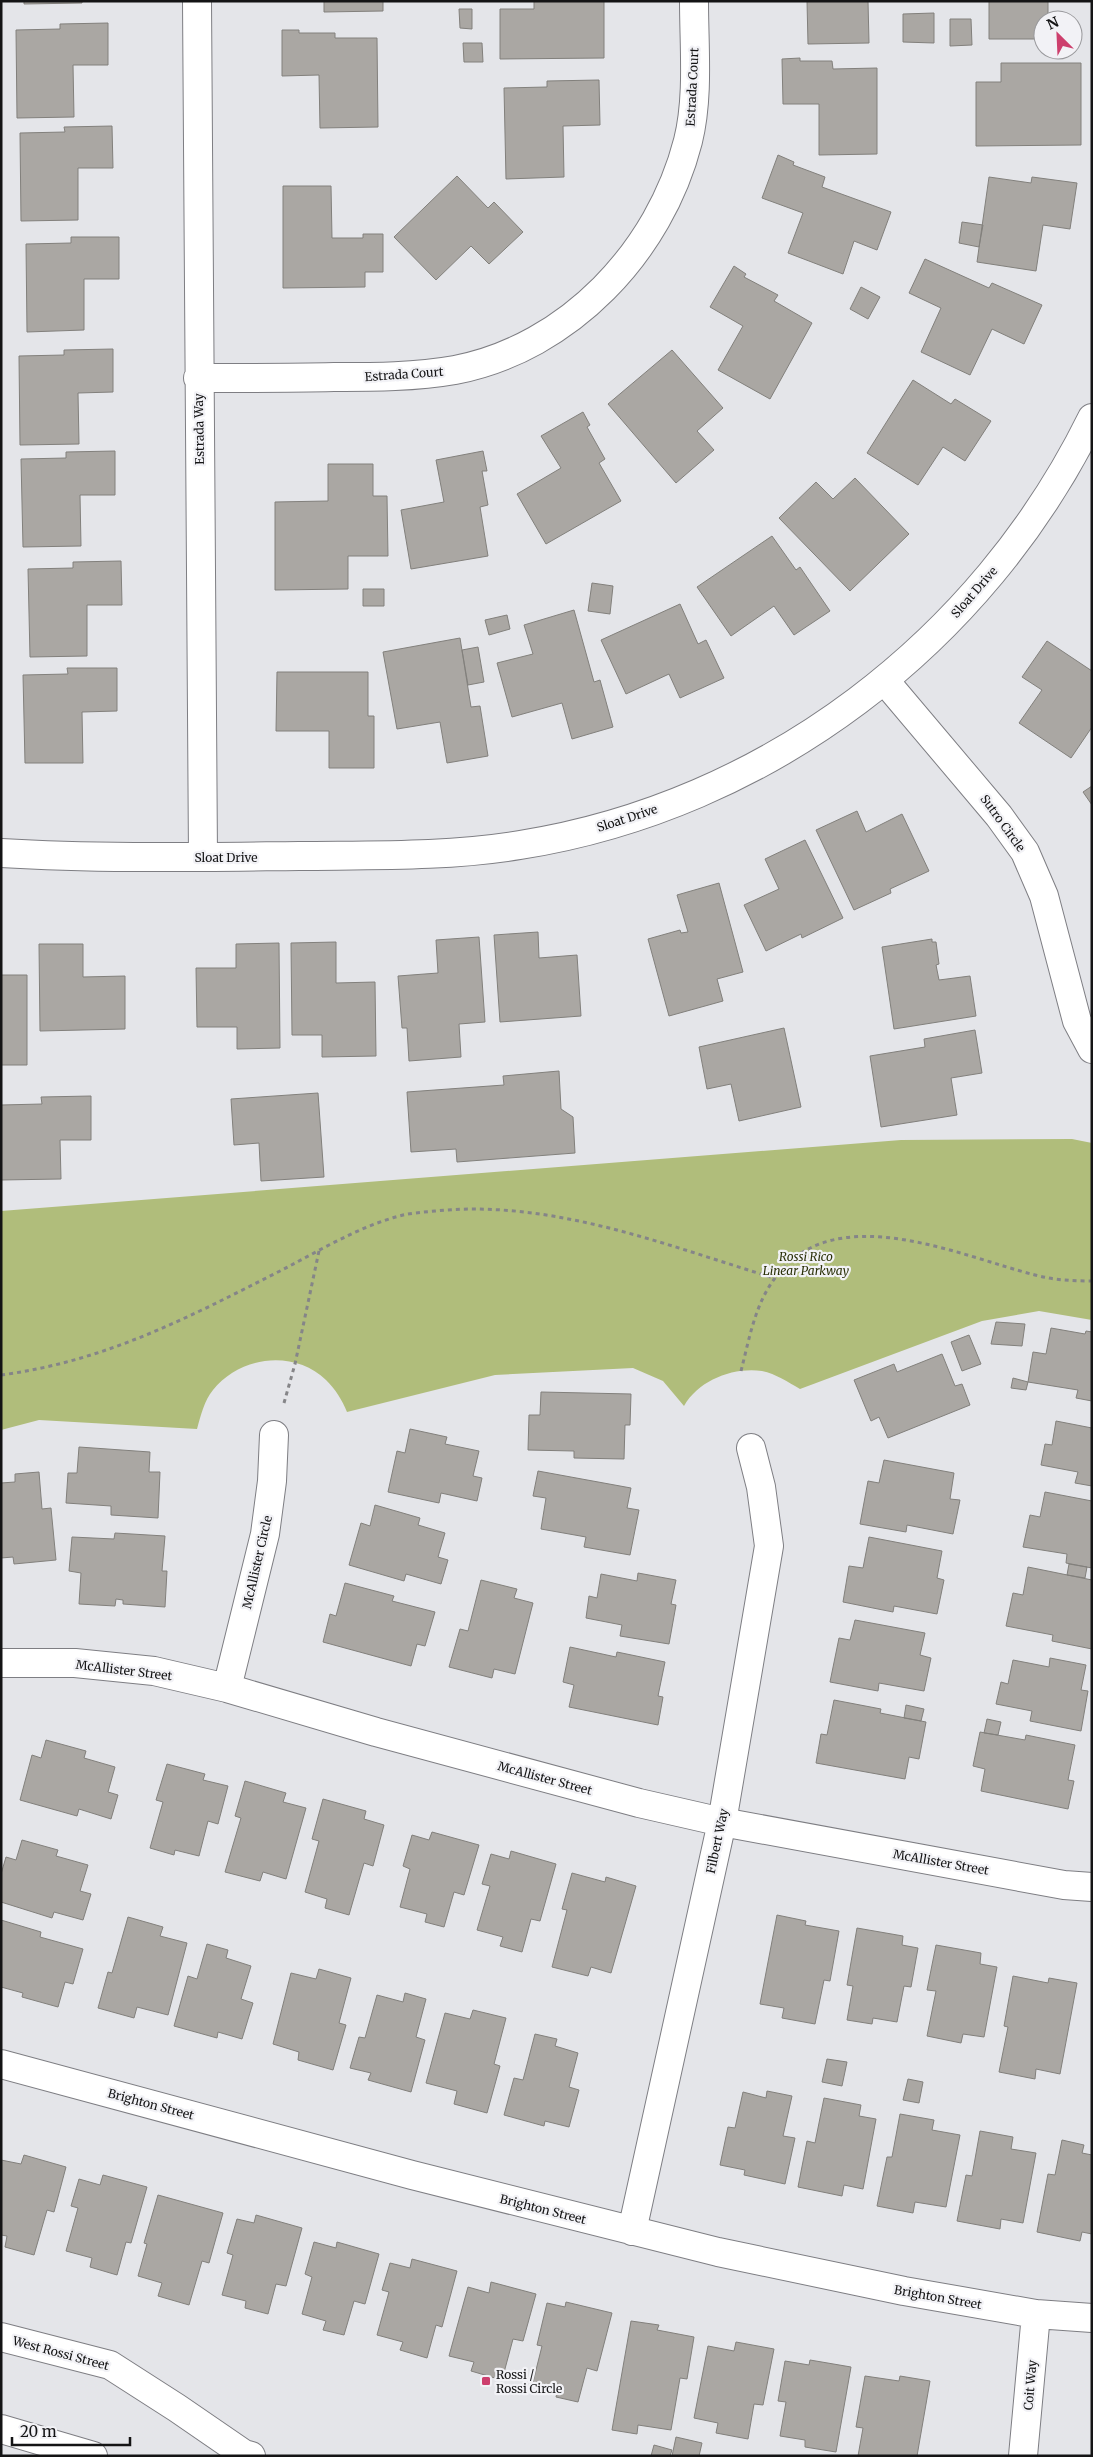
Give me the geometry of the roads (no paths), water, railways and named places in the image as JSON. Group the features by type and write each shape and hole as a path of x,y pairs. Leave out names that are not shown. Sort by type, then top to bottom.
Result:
{"street":[{"name":"Estrada Way","path":"196,1 203,857"},
{"name":"Estrada Court","path":"198,378 363,377 434,373 458,369 514,350 567,320 597,296 623,269 648,235 667,199 688,139 693,110 694,1"},
{"name":"Sloat Drive","path":"1,853 203,857 408,854 468,851 520,845 605,826 688,797 755,766 824,726 885,681 919,652 950,620 1005,556 1036,514 1092,418"},
{"name":"Sutro Circle","path":"885,681 1000,816 1025,852 1044,896 1077,1021 1092,1049"},
{"name":"McAllister Circle","path":"227,1688 265,1534 272,1481 274,1435"},
{"name":"Filbert Way","path":"632,2231 722,1822 769,1546 762,1487 751,1448"},
{"name":"McAllister Street","path":"1,1663 75,1663 154,1671 227,1688 639,1803 722,1822 1064,1885 1092,1887"},
{"name":"Brighton Street","path":"1,2064 412,2175 728,2254 904,2291 1036,2314 1092,2318"},
{"name":"Coit Way","path":"1023,2456 1036,2314"},
{"name":"West Rossi Street","path":"1,2337 110,2365 177,2408 244,2455"},
{"path":"1,2429 93,2456"}],"place":[{"name":"Rossi / Rossi Circle","path":"486,2381"}],"park label":[{"name":"Rossi Rico Linear Parkway","path":"806,1263"}]}
